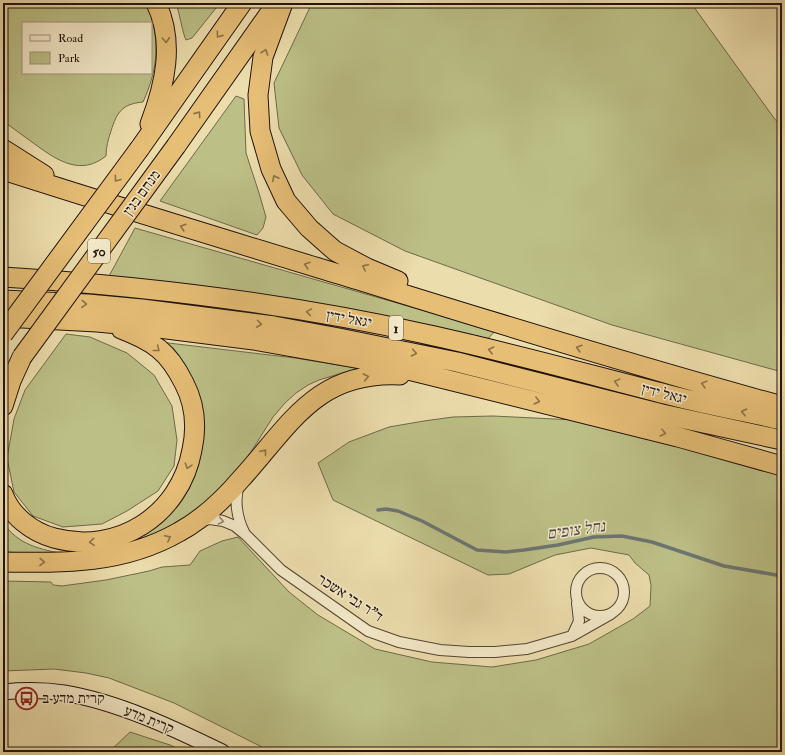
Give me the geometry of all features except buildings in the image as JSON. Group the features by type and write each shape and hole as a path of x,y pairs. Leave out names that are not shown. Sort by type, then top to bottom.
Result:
{"highway":[{"path":"140,148 156,107 165,70 167,53 166,34 160,10 156,3"},
{"name":"מנחם בגין","path":"3,334 140,148 242,3"},
{"name":"מנחם בגין","path":"5,392 22,357 176,146 277,3"},
{"path":"283,3 263,58 258,95 260,131 271,169 286,201 309,228 334,251 367,268 532,334"},
{"path":"3,149 49,178 84,196"},
{"path":"3,170 532,334 686,380 782,406"},
{"name":"יגאל ידין","path":"3,277 116,286 214,297 358,320 440,337 555,365 675,397 782,420"},
{"name":"יגאל ידין","path":"3,300 88,304 142,309 274,326 457,362 662,414 782,440"},
{"path":"3,317 97,322 151,327 254,340 372,361 678,437 782,466"},
{"path":"3,494 16,515 31,528 48,536 65,541 85,543 101,542 134,530 151,520 169,502 184,479 195,436 194,411 189,392 178,372 159,349 138,336 115,326 97,322"},
{"path":"3,562 72,562 120,555 142,549 162,541 192,524 213,508 242,479 297,414 310,402 338,385 370,376 414,376 499,392"}],"street":[{"name":"ד\"ר גבי אשכר","path":"242,479 237,491 237,502 240,522 246,535"},
{"name":"ד\"ר גבי אשכר","path":"192,524 205,520 223,521 235,526 286,574 368,631 399,642 440,650 495,652 527,648 572,636 611,614"},
{"path":"572,636 579,621 575,589 581,576 587,571 595,568 603,568 617,574 622,581 624,596 622,603 617,610 611,614 603,617 596,617 588,614 577,603"},
{"name":"קרית מדע","path":"3,692 27,691 63,693 104,702 167,727 222,752"}],"green space":[{"path":"3,3 147,3 151,16 156,41 155,65 152,77 143,102 125,107 118,114 109,137 106,156 97,162 79,166 61,161 44,151 3,121"},
{"path":"176,3 220,3 192,38 186,40"},
{"path":"312,3 691,3 782,127 782,372 612,325 405,251 333,214 302,175 279,128 274,83"},
{"path":"236,96 244,99 246,153 266,217 263,228 257,235 160,201"},
{"path":"135,228 495,331 485,342 108,278"},
{"path":"66,334 90,337 127,353 154,375 172,406 177,440 174,466 158,491 127,511 102,524 63,527 33,516 14,492 7,458 14,419 25,390"},
{"path":"160,342 295,358 364,369 349,371 319,380 296,393 273,417 235,477 187,518 165,530 126,544 145,535 162,522 177,506 190,487 199,459 202,433"},
{"path":"493,416 575,420 623,429 782,474 782,752 269,752 260,746 174,703 109,678 86,673 54,669 3,671 3,581 51,582 53,585 62,586 106,580 162,567 190,565 200,551 222,541 238,537 289,592 318,615 375,649 432,662 492,667 536,660 589,644 633,619 650,606 651,585 649,575 635,563 629,555 591,548 555,555 509,574 488,575 333,500 318,463 349,442 389,427 453,417"},
{"path":"3,522 15,536 23,541 48,551 66,554 3,552"},
{"path":"130,732 170,745 185,752 109,752"}],"waterway":[{"name":"נחל צופים","path":"378,510 386,509 398,511 422,521 477,550 506,552 558,545 594,537 622,536 652,542 724,566 782,576"}],"place":[{"name":"קרית מדע ב","path":"27,698"}]}
